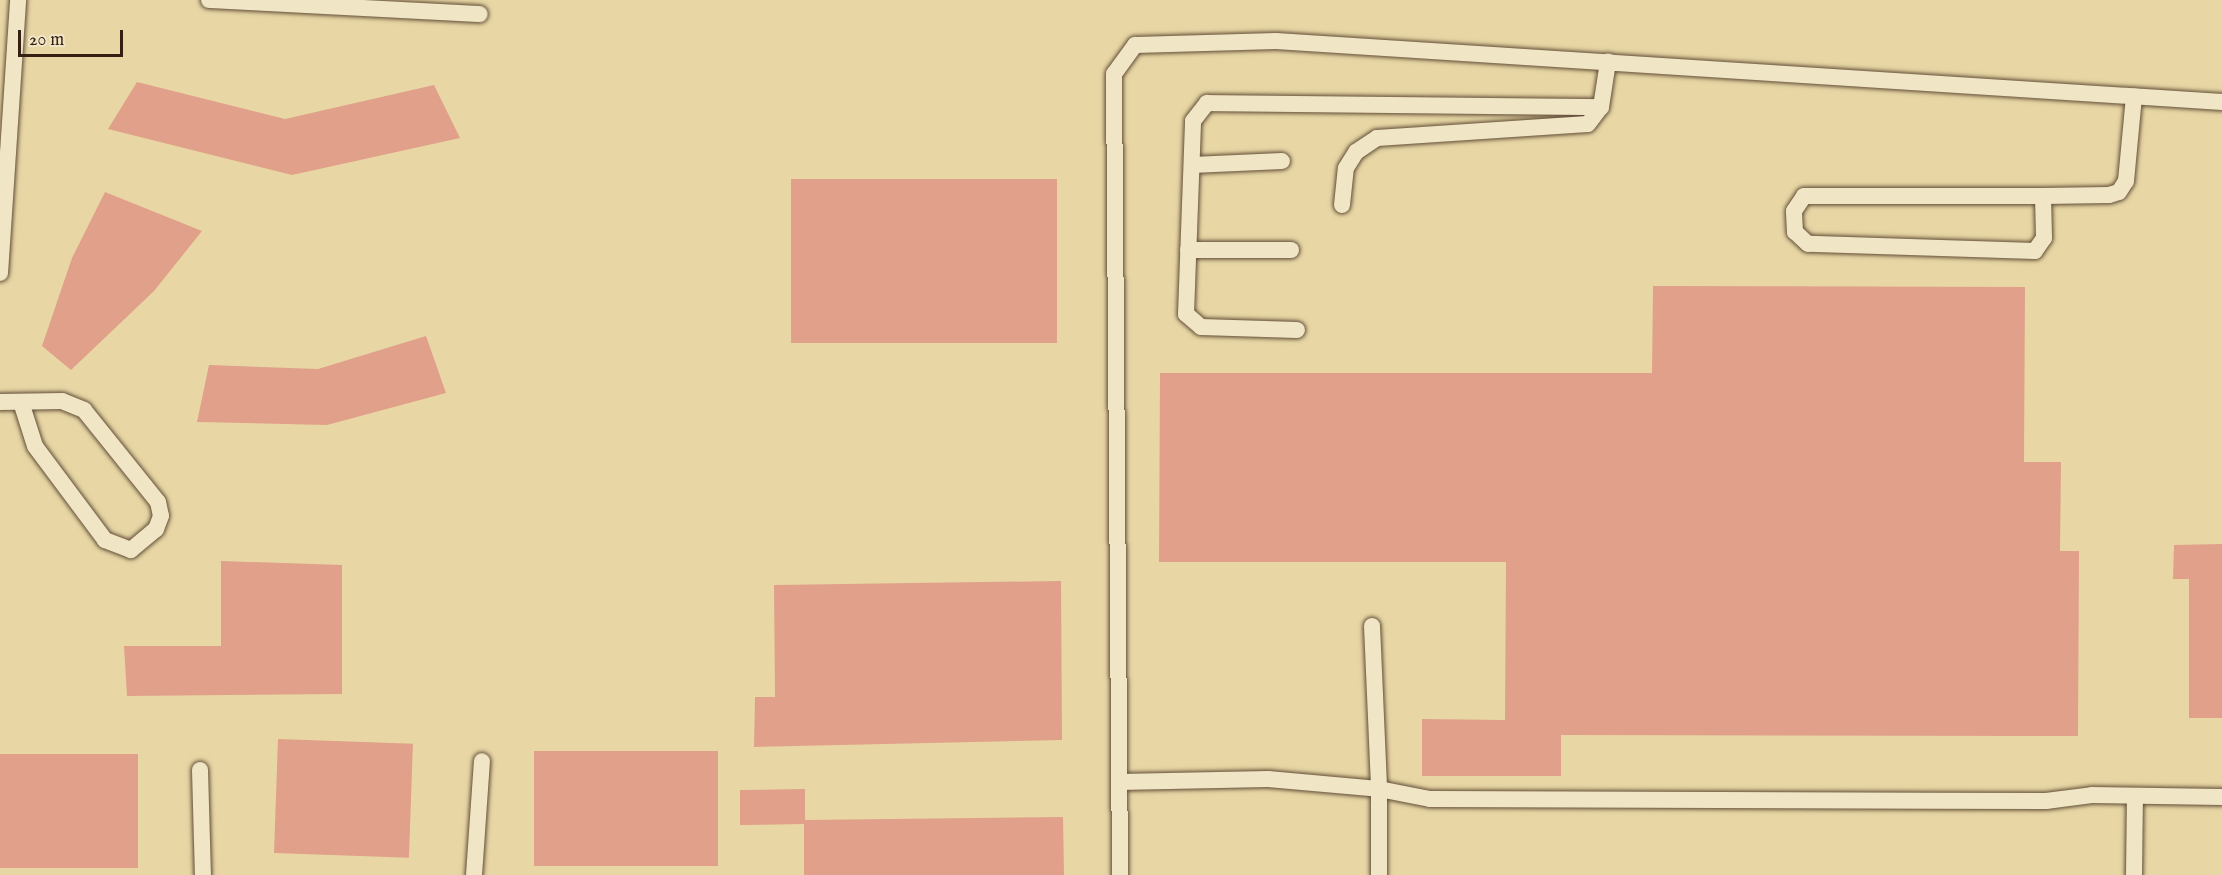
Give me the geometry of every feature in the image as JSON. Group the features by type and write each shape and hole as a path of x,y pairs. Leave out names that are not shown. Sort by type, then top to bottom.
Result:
{"lane":[{"path":"0,273 18,0"},
{"path":"209,0 480,14"},
{"path":"1120,875 1114,74 1135,45 1276,41 2222,102"},
{"path":"1342,205 1346,168 1356,152 1377,138 1394,134 1588,124 1601,107 1608,62"},
{"path":"2043,196 2044,238 2035,251 1808,244 1795,232 1794,211 1804,196 2043,196 2109,195 2119,192 2126,181 2134,96"},
{"path":"1298,330 1201,327 1186,314 1193,121 1207,103 1601,107"},
{"path":"1192,165 1282,161"},
{"path":"1188,250 1291,250"},
{"path":"0,402 62,401 84,410 158,502 161,516 156,530 131,550 105,540 35,447 21,402"},
{"path":"1372,626 1379,789 1379,875"},
{"path":"474,875 482,761"},
{"path":"200,770 203,875"},
{"path":"1119,782 1268,779 1379,789 1430,799 2046,801 2092,795 2222,797"},
{"path":"2134,875 2135,796"}],"building":[{"path":"137,82 285,119 434,85 460,138 292,175 108,129"},
{"path":"791,179 1057,179 1057,343 791,343"},
{"path":"105,192 202,231 154,291 71,370 42,346 72,258"},
{"path":"1653,286 2025,287 2024,462 2061,462 2060,551 2079,551 2078,736 1561,735 1561,776 1422,776 1422,719 1505,720 1506,562 1159,562 1160,373 1652,373"},
{"path":"426,336 446,393 327,425 197,422 209,365 318,369"},
{"path":"2222,544 2222,718 2189,718 2189,579 2173,579 2174,545"},
{"path":"221,561 342,565 342,694 127,696 124,646 221,646"},
{"path":"1061,581 1062,740 754,747 755,697 775,697 774,585"},
{"path":"278,739 413,744 409,858 274,853"},
{"path":"534,751 718,751 718,866 534,866"},
{"path":"0,754 138,754 138,868 0,868"},
{"path":"805,789 805,820 1063,817 1064,875 804,875 804,824 740,825 740,790"}]}
